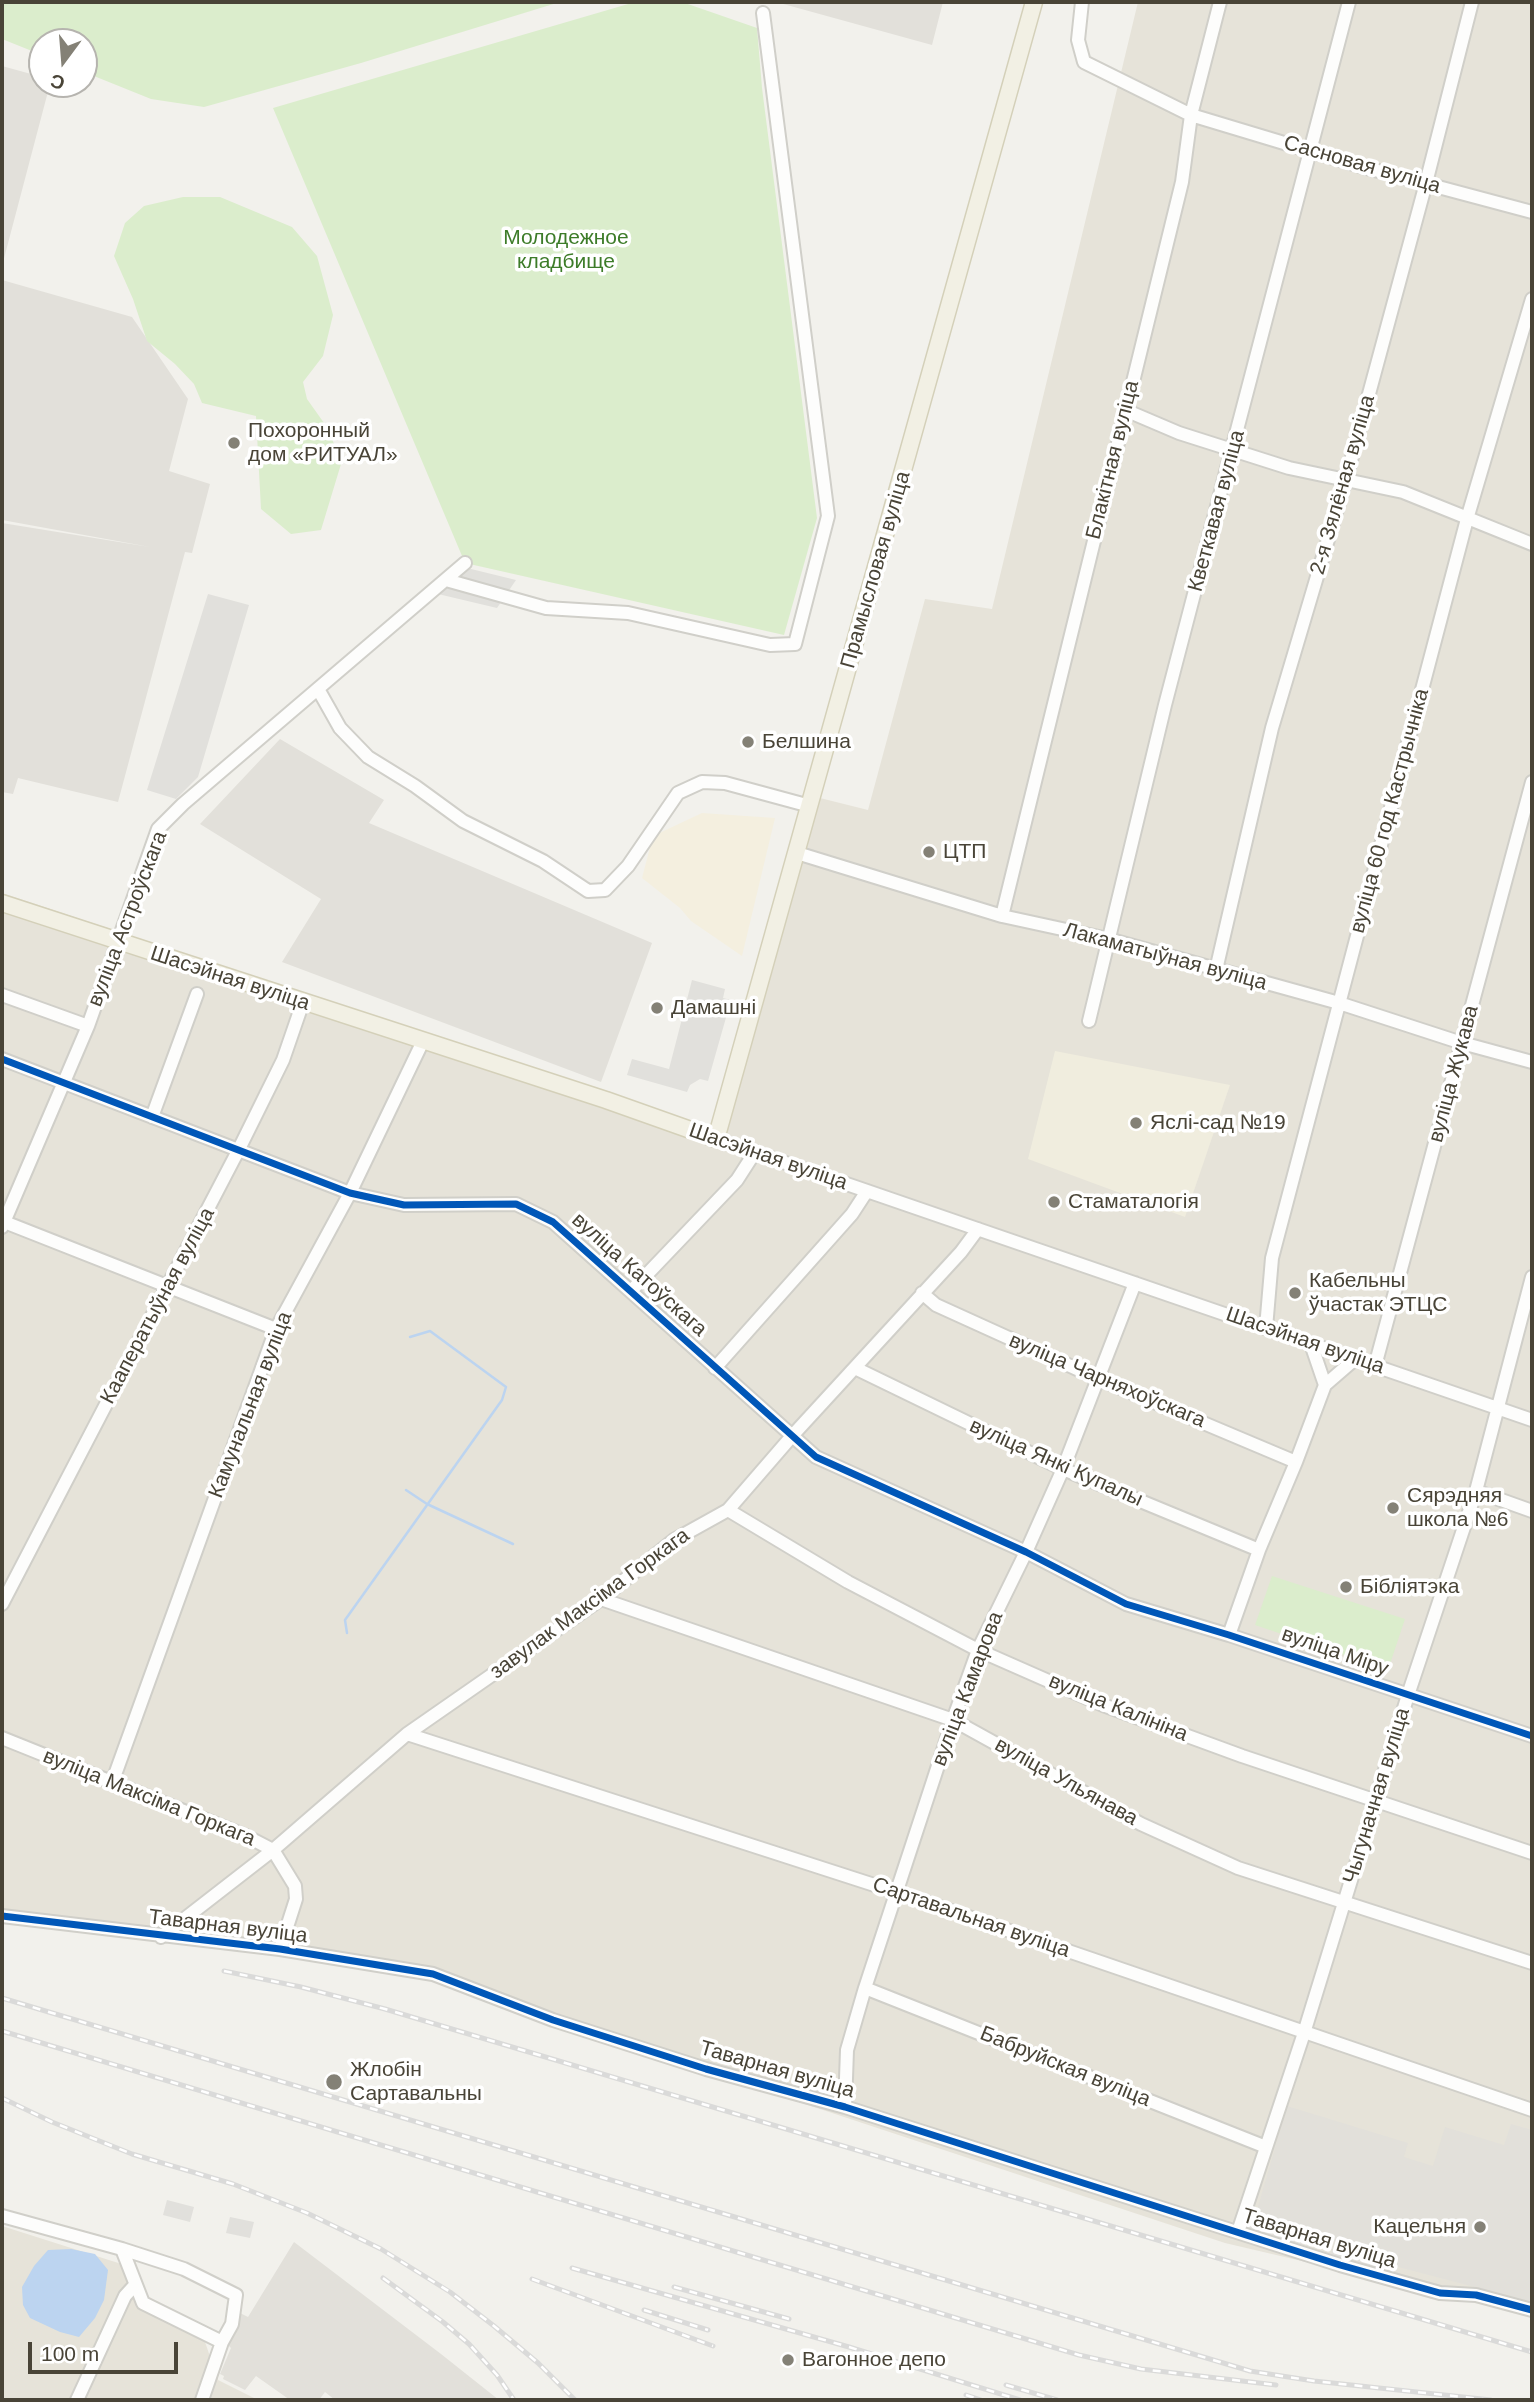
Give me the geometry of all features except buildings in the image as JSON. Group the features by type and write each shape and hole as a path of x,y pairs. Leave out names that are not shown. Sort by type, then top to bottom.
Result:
{"main road":[{"name":"Прамысловая вуліца","path":"716,1139 1034,2"},
{"name":"Шасэйная вуліца","path":"2,903 716,1139"}],"street":[{"name":"Сасновая вуліца","path":"1082,2 1078,40 1084,62 1191,115 1532,212"},
{"name":"Блакітная вуліца","path":"1002,916 1182,182 1191,115 1220,2"},
{"name":"Кветкавая вуліца","path":"1089,1021 1138,824 1164,705 1349,2"},
{"name":"2-я Зялёная вуліца","path":"1216,970 1272,728 1346,479 1472,2"},
{"path":"446,580 546,608 628,613 770,645 794,644 828,516 763,13"},
{"name":"вуліца 60 год Кастрычніка","path":"1266,1328 1272,1258 1467,519 1532,299"},
{"path":"1125,411 1179,433 1289,468 1403,492 1532,544"},
{"name":"вуліца Астроўскага","path":"2,1223 88,1026 158,829 465,563"},
{"path":"318,689 340,728 368,757 415,786 463,821 543,861 588,891 606,890 628,866 678,793 702,782 725,783 810,806"},
{"name":"вуліца Жукава","path":"1375,1366 1532,782"},
{"name":"Лакаматыўная вуліца","path":"797,853 1002,916 1108,939 1339,1003 1462,1043 1532,1062"},
{"path":"152,1117 197,994"},
{"path":"2,995 88,1026"},
{"name":"Кааператыўная вуліца","path":"2,1604 239,1149 283,1060 303,1002"},
{"name":"Камунальная вуліца","path":"112,1783 276,1329 350,1193 423,1041"},
{"name":"вуліца Катоўскага","path":"2,1059 350,1193 404,1205 516,1204 553,1222 817,1457 1026,1552 1126,1604"},
{"name":"Шасэйная вуліца","path":"716,1139 1532,1420"},
{"path":"632,1290 737,1180 755,1152"},
{"path":"715,1368 852,1214 867,1191"},
{"path":"2,1223 276,1329"},
{"name":"завулак Максіма Горкага","path":"161,1937 273,1850 407,1734 601,1599 674,1540 728,1510 961,1252 978,1229"},
{"name":"Чыгуначная вуліца","path":"1238,2232 1304,2033 1408,1695 1476,1491 1532,1278"},
{"name":"вуліца Камарова","path":"845,2107 846,2050 953,1720 978,1650 1063,1469 1135,1283"},
{"name":"вуліца Чарняхоўскага","path":"922,1293 936,1306 1296,1462"},
{"path":"1311,1344 1325,1385"},
{"path":"1229,1635 1259,1550 1325,1385 1355,1359"},
{"name":"вуліца Янкі Купалы","path":"855,1368 1063,1469 1259,1550"},
{"path":"1476,1491 1532,1511"},
{"name":"вуліца Калініна","path":"728,1510 848,1582 978,1650 1103,1705 1242,1756 1532,1853"},
{"name":"вуліца Ульянава","path":"601,1599 953,1720 1141,1824 1238,1868 1532,1963"},
{"name":"вуліца Міру","path":"1126,1604 1229,1635 1532,1736"},
{"name":"Сартавальная вуліца","path":"407,1734 896,1892 1532,2110"},
{"name":"вуліца Максіма Горкага","path":"2,1738 246,1836 273,1850 295,1886 296,1899 280,1949"},
{"name":"Таварная вуліца","path":"2,1916 161,1937 280,1949 433,1974 553,2020 706,2069 845,2107 1349,2268 1440,2293 1476,2295 1532,2310"},
{"name":"Бабруйская вуліца","path":"865,1987 1266,2147"},
{"path":"2,2216 184,2269 236,2295 232,2324 222,2342 202,2400"},
{"path":"122,2249 143,2303 222,2342"},
{"path":"77,2400 125,2296 135,2285"}],"shaded area":[{"path":"776,2 943,2 932,45"},
{"path":"1138,2 1532,2 1532,2315 1225,2243 415,1975 2,1921 2,893 710,1127 804,794 868,810 925,599 992,609"},
{"path":"2,66 28,73 28,98 46,98 2,266"},
{"path":"2,280 132,317 188,399 169,471 210,484 192,553 185,552 118,802 18,778 13,794 2,792 2,523 150,547 2,520"},
{"path":"467,568 516,580 497,608 438,594"},
{"path":"208,594 249,605 198,777 176,799 147,790"},
{"path":"280,739 384,800 369,823 652,943 601,1082 282,962 321,899 200,824"},
{"path":"702,813 775,818 742,956 691,921 680,908 642,878 653,836"},
{"path":"692,980 725,989 723,998 731,1000 708,1081 700,1079 690,1085 687,1092 627,1075 632,1059 669,1069"},
{"path":"1055,1051 1230,1085 1185,1217 1028,1159"},
{"path":"1287,2106 1408,2143 1404,2157 1433,2166 1445,2127 1504,2145 1511,2124 1532,2130 1532,2302 1383,2263 1377,2269 1330,2255 1335,2242 1306,2234 1302,2247 1248,2230 1258,2207"},
{"path":"167,2200 194,2207 190,2222 163,2215"},
{"path":"230,2217 254,2222 250,2238 226,2233"},
{"path":"2,2226 134,2268 155,2313 204,2339 218,2380 258,2400 2,2400"},
{"path":"294,2242 499,2400 335,2400 325,2392 319,2400 290,2400 256,2376 245,2390 223,2379 224,2376 220,2374 231,2348 228,2345 240,2313 248,2317"}],"green space":[{"path":"2,2 560,2 361,63 204,107 151,99 98,78 98,28 28,28 28,49 2,39"},
{"name":"Молодежное кладбище","path":"635,2 682,2 757,28 762,88 817,518 784,635 465,563 273,108"},
{"path":"183,197 220,197 292,227 317,256 333,315 323,356 303,382 307,399 329,430 341,464 321,530 291,534 261,509 256,416 202,403 194,384 147,341 133,299 114,256 125,223 144,206"},
{"path":"1272,1576 1405,1619 1388,1670 1255,1625"}],"water":[{"path":"71,2249 95,2254 108,2270 104,2300 95,2318 79,2337 60,2332 30,2318 23,2305 22,2287 34,2266 48,2250"}],"waterway":[{"path":"347,1633 345,1620 502,1400 506,1387 430,1331 410,1337"},
{"path":"406,1490 427,1504 513,1544"}],"railway":[{"path":"224,1971 301,1987 385,2009 1532,2352"},
{"path":"2,1998 1250,2371 1314,2381 1491,2400"},
{"path":"2,2031 1079,2355 1141,2369 1276,2385"},
{"path":"2,2098 52,2122 132,2154 233,2184 307,2213 381,2249 450,2292 494,2326 538,2363 575,2400"},
{"path":"572,2268 849,2347 1020,2400"},
{"path":"383,2278 469,2344 497,2375 514,2400"},
{"path":"532,2279 713,2346"},
{"path":"674,2287 789,2319"},
{"path":"644,2310 708,2330"},
{"path":"1006,2385 1057,2400"},
{"path":"966,2395 981,2400"}],"cycle path":[{"path":"2,1059 350,1193 404,1205 516,1204 553,1222 816,1457 1026,1552 1126,1604 1229,1635 1532,1736"},
{"path":"2,1916 280,1949 433,1974 553,2020 706,2069 845,2107 1340,2265 1440,2293 1476,2295 1532,2310"}],"place":[{"name":"Похоронный дом «РИТУАЛ»","path":"234,443"},
{"name":"Белшина","path":"748,742"},
{"name":"ЦТП","path":"929,852"},
{"name":"Дамашні","path":"657,1008"},
{"name":"Яслі-сад №19","path":"1136,1123"},
{"name":"Стаматалогія","path":"1054,1202"},
{"name":"Кабельны ўчастак ЭТЦС","path":"1295,1293"},
{"name":"Сярэдняя школа №6","path":"1393,1508"},
{"name":"Бібліятэка","path":"1346,1587"},
{"name":"Жлобін Сартавальны","path":"334,2082"},
{"name":"Кацельня","path":"1480,2227"},
{"name":"Вагонное депо","path":"788,2360"}]}
